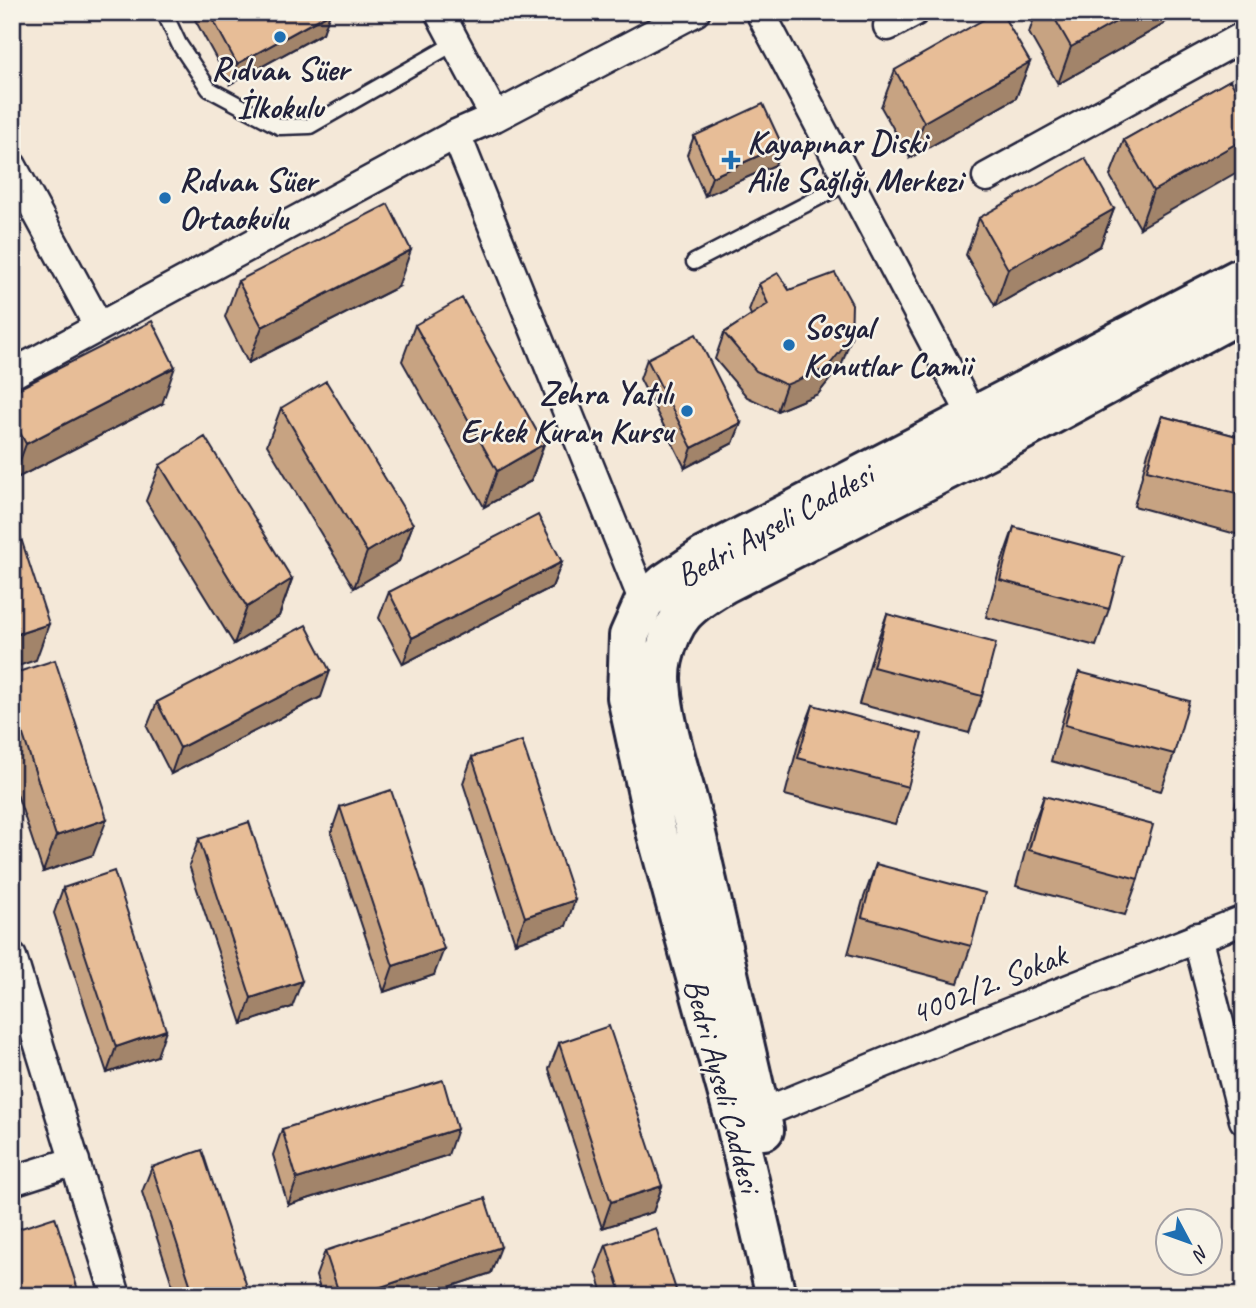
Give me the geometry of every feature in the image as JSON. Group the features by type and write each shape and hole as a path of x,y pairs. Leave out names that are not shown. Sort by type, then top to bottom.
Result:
{"main road":[{"name":"Bedri Ayseli Caddesi","path":"776,1296 734,1115 656,831 627,697 628,636 644,602 665,583 705,556 1244,276"},
{"name":"Bedri Ayseli Caddesi","path":"803,1296 693,822 663,705 662,662 675,624 699,599 724,584 988,449 1244,311"}],"street":[{"path":"439,12 495,117"},
{"path":"12,374 456,134 495,117 695,12"},
{"path":"760,12 973,418"},
{"path":"888,26 914,12"},
{"path":"987,177 1244,36"},
{"path":"456,134 644,602"},
{"path":"12,166 99,327"},
{"name":"4002/2. Sokak","path":"760,1114 1244,920"},
{"path":"1197,937 1244,1121"},
{"path":"12,957 116,1296"},
{"path":"12,1181 75,1161"}],"lane":[{"path":"164,12 179,44 209,89 280,127 310,126 456,43"},
{"path":"694,262 849,182"}],"building":[{"path":"209,12 329,12 330,13 237,64"},
{"path":"1001,12 1030,62 924,122 895,70"},
{"path":"1051,12 1133,12 1071,47"},
{"path":"1230,80 1244,105 1244,139 1153,191 1124,140"},
{"path":"763,104 782,145 712,177 694,136"},
{"path":"1085,158 1114,209 1008,269 979,218"},
{"path":"388,204 411,250 262,327 238,281"},
{"name":"Sosyal Konutlar Camii","path":"778,273 789,290 835,273 852,304 851,338 827,368 786,385 756,371 724,333 768,304 759,284"},
{"path":"462,298 544,444 497,471 415,325"},
{"path":"152,321 175,367 26,444 12,417 12,392"},
{"name":"Zehra Yatılı Erkek Kuran Kursu","path":"696,334 741,423 692,448 647,359"},
{"path":"326,381 413,524 367,552 281,408"},
{"path":"1162,416 1244,438 1244,495 1147,470"},
{"path":"205,437 292,579 247,607 160,465"},
{"path":"12,511 49,624 12,636"},
{"path":"538,515 562,562 412,638 389,592"},
{"path":"1014,527 1123,556 1109,609 1000,580"},
{"path":"887,614 996,643 982,696 873,667"},
{"path":"306,625 330,671 180,748 157,702"},
{"path":"55,660 107,819 56,836 12,701 12,674"},
{"path":"1079,672 1189,701 1174,754 1065,725"},
{"path":"813,705 922,734 908,787 798,758"},
{"path":"522,741 575,900 525,917 472,757"},
{"path":"391,790 444,949 393,966 340,807"},
{"path":"1044,796 1153,825 1138,879 1029,850"},
{"path":"249,822 302,981 251,998 199,839"},
{"path":"876,864 985,893 971,946 862,917"},
{"path":"114,871 166,1030 116,1047 63,888"},
{"path":"609,1026 662,1186 611,1202 559,1043"},
{"path":"443,1080 457,1129 297,1179 282,1129"},
{"path":"202,1150 250,1296 194,1296 152,1167"},
{"path":"485,1198 501,1247 354,1296 340,1296 325,1251"},
{"path":"55,1217 78,1290 61,1296 12,1296 12,1231"},
{"path":"656,1228 678,1296 622,1296 606,1245"}],"place":[{"name":"Rıdvan Süer İlkokulu","path":"280,37"},
{"name":"Kayapınar Diski Aile Sağlığı Merkezi","path":"731,160"},
{"name":"Rıdvan Süer Ortaokulu","path":"165,198"},
{"name":"Sosyal Konutlar Camii","path":"789,345"},
{"name":"Zehra Yatılı Erkek Kuran Kursu","path":"687,411"}]}
